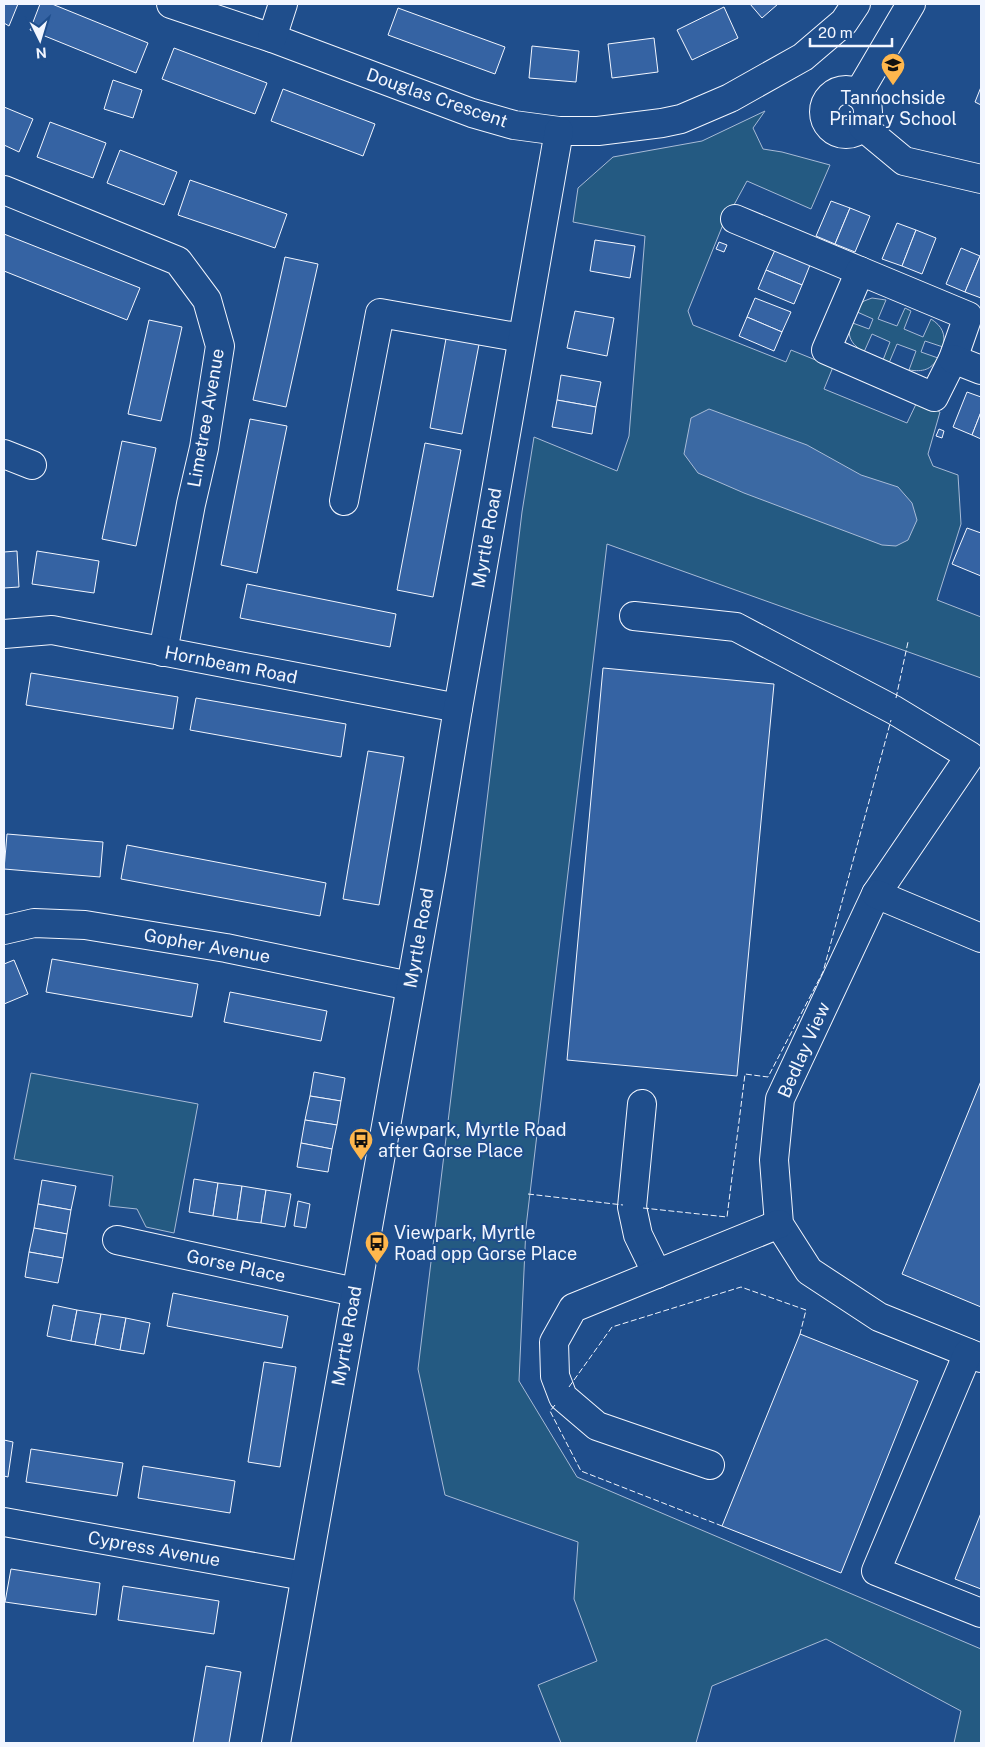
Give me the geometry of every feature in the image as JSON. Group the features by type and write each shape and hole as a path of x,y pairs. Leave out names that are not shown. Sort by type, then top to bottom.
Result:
{"street":[{"name":"Douglas Crescent","path":"171,4 272,38 472,113 514,125 559,131 598,131 681,119 730,98 802,57 844,22 856,4"},
{"path":"272,38 283,4"},
{"path":"858,94 911,4"},
{"path":"846,90 858,94 866,103 868,115 863,127 852,134 840,133 829,127 824,115 826,103 834,94 846,90"},
{"path":"863,127 904,161 981,179"},
{"name":"Myrtle Road","path":"276,1743 304,1576 433,858 559,131"},
{"name":"Limetree Avenue","path":"4,190 178,262 207,300 220,346 204,448 191,504 163,652"},
{"path":"735,219 860,271 968,316 953,359 934,397 826,350 860,271"},
{"path":"344,501 380,313 522,338"},
{"path":"953,359 981,370"},
{"path":"4,454 32,465"},
{"name":"Bedlay View","path":"634,616 736,626 894,710 970,756 876,894 780,1099 774,1160 779,1224 808,1271 879,1317 975,1356"},
{"name":"Hornbeam Road","path":"4,634 52,630 458,708"},
{"path":"876,894 981,938"},
{"name":"Gopher Avenue","path":"4,930 34,922 85,925 226,948 410,986"},
{"path":"642,1104 632,1207 638,1234 657,1274"},
{"path":"710,1465 597,1426 563,1397 554,1376 554,1342 573,1308 779,1224"},
{"name":"Gorse Place","path":"117,1240 355,1292"},
{"path":"975,1356 876,1571 981,1613"},
{"name":"Cypress Avenue","path":"4,1522 304,1576"}],"shaded area":[{"path":"765,111 753,128 763,149 830,165 811,209 747,181 722,227 688,311 693,325 786,362 791,350 833,367 824,389 907,423 917,402 940,412 928,454 933,466 958,475 961,524 937,600 981,617 981,678 607,544 526,1227 519,1381 577,1477 981,1649 981,1743 954,1743 961,1711 826,1639 712,1686 696,1743 561,1743 538,1685 597,1661 574,1599 578,1542 445,1495 418,1369 522,512 534,437 617,471 629,436 645,236 573,222 578,188 613,157 702,141"},
{"path":"872,298 886,300 878,319 897,326 905,308 911,311 904,329 923,337 931,319 938,324 944,338 943,347 925,341 921,352 938,358 929,368 918,371 909,370 916,351 897,344 889,363 883,360 890,342 872,334 864,352 853,343 849,332 850,322 869,329 873,319 855,311 864,301"},
{"path":"709,409 807,445 861,475 898,487 912,503 917,520 908,540 896,546 882,545 744,493 698,473 684,454 691,418"},
{"path":"31,1073 198,1104 174,1233 146,1227 137,1209 109,1206 113,1176 14,1159"}],"building":[{"path":"4,4 18,4 9,26 4,23"},
{"path":"40,4 52,4 148,43 136,73 30,30"},
{"path":"750,4 778,4 762,18"},
{"path":"724,7 738,38 692,60 677,30"},
{"path":"398,8 505,47 495,74 388,35"},
{"path":"654,38 658,72 612,78 608,44"},
{"path":"532,46 579,51 576,82 529,78"},
{"path":"174,48 267,83 255,114 162,79"},
{"path":"113,80 142,90 133,118 104,109"},
{"path":"981,87 981,105 975,102"},
{"path":"283,89 375,124 363,156 271,121"},
{"path":"4,107 33,119 19,152 4,145"},
{"path":"50,122 106,143 93,178 37,157"},
{"path":"120,150 177,172 164,205 107,183"},
{"path":"190,180 287,214 275,248 178,215"},
{"path":"831,201 850,208 835,244 816,236"},
{"path":"850,208 870,216 855,252 835,244"},
{"path":"897,223 916,230 902,266 882,259"},
{"path":"916,230 936,238 922,274 902,266"},
{"path":"4,234 140,288 127,320 4,271"},
{"path":"595,240 635,246 630,278 590,271"},
{"path":"719,242 727,245 724,252 716,249"},
{"path":"961,248 980,256 965,292 946,284"},
{"path":"775,250 810,265 802,285 766,270"},
{"path":"285,257 318,264 286,407 253,400"},
{"path":"981,257 981,298 965,292"},
{"path":"766,270 802,285 794,304 758,289"},
{"path":"755,298 791,312 782,332 747,317"},
{"path":"575,311 614,318 607,356 567,348"},
{"path":"747,317 782,332 774,351 739,336"},
{"path":"149,320 182,327 161,421 128,414"},
{"path":"447,333 480,339 462,434 430,428"},
{"path":"561,375 601,382 596,407 557,400"},
{"path":"967,392 981,397 981,412 972,435 953,427"},
{"path":"557,400 596,407 592,434 552,427"},
{"path":"981,412 981,439 972,435"},
{"path":"250,419 287,426 257,573 221,565"},
{"path":"939,429 944,431 942,438 936,436"},
{"path":"122,441 156,448 136,546 102,539"},
{"path":"425,443 461,450 433,597 397,590"},
{"path":"967,528 981,533 981,576 952,564"},
{"path":"17,551 19,587 4,588 4,552"},
{"path":"37,551 99,561 94,593 32,584"},
{"path":"247,584 396,614 390,647 240,618"},
{"path":"603,668 774,684 737,1076 567,1060"},
{"path":"31,673 178,697 173,729 26,705"},
{"path":"196,698 346,724 341,757 190,730"},
{"path":"368,751 404,757 379,905 343,899"},
{"path":"7,834 103,842 100,877 4,869"},
{"path":"127,845 326,883 320,916 121,879"},
{"path":"52,959 198,984 192,1017 46,992"},
{"path":"14,960 28,994 4,1004 4,964"},
{"path":"230,992 327,1011 321,1041 224,1022"},
{"path":"314,1072 345,1078 341,1101 310,1096"},
{"path":"981,1081 981,1307 902,1274"},
{"path":"310,1096 341,1101 337,1125 305,1120"},
{"path":"305,1120 337,1125 332,1149 301,1143"},
{"path":"301,1143 332,1149 328,1172 297,1167"},
{"path":"194,1179 218,1183 213,1216 189,1212"},
{"path":"42,1180 76,1186 71,1210 38,1204"},
{"path":"218,1183 242,1186 237,1220 213,1216"},
{"path":"242,1186 266,1190 261,1223 237,1220"},
{"path":"266,1190 291,1194 285,1227 261,1223"},
{"path":"298,1201 310,1204 306,1228 294,1226"},
{"path":"38,1204 71,1210 67,1234 34,1228"},
{"path":"34,1228 67,1234 63,1258 29,1252"},
{"path":"29,1252 63,1258 58,1283 25,1277"},
{"path":"173,1293 288,1316 282,1348 167,1326"},
{"path":"53,1305 77,1310 71,1341 47,1336"},
{"path":"77,1310 101,1314 95,1345 71,1341"},
{"path":"101,1314 126,1318 120,1350 95,1345"},
{"path":"126,1318 150,1323 144,1354 120,1350"},
{"path":"800,1334 918,1381 841,1573 722,1526"},
{"path":"264,1362 296,1367 280,1467 248,1462"},
{"path":"4,1440 13,1442 8,1477 4,1476"},
{"path":"31,1449 123,1463 117,1496 26,1482"},
{"path":"143,1466 235,1481 230,1513 138,1498"},
{"path":"981,1513 981,1589 955,1579"},
{"path":"11,1569 100,1583 96,1615 5,1602"},
{"path":"123,1586 219,1601 214,1634 118,1620"},
{"path":"206,1666 241,1672 229,1743 193,1743"}],"fence":[{"path":"896,698 908,642"},
{"path":"643,1208 727,1217 745,1074 768,1077 823,972 891,720"},
{"path":"528,1194 623,1205"},
{"path":"569,1387 612,1327 741,1287 806,1310 800,1334"},
{"path":"555,1405 550,1411 581,1471 722,1526"}],"place":[{"name":"Tannochside Primary School","path":"893,86"},
{"name":"Viewpark, Myrtle Road after Gorse Place","path":"361,1161"},
{"name":"Viewpark, Myrtle Road opp Gorse Place","path":"377,1264"}]}
